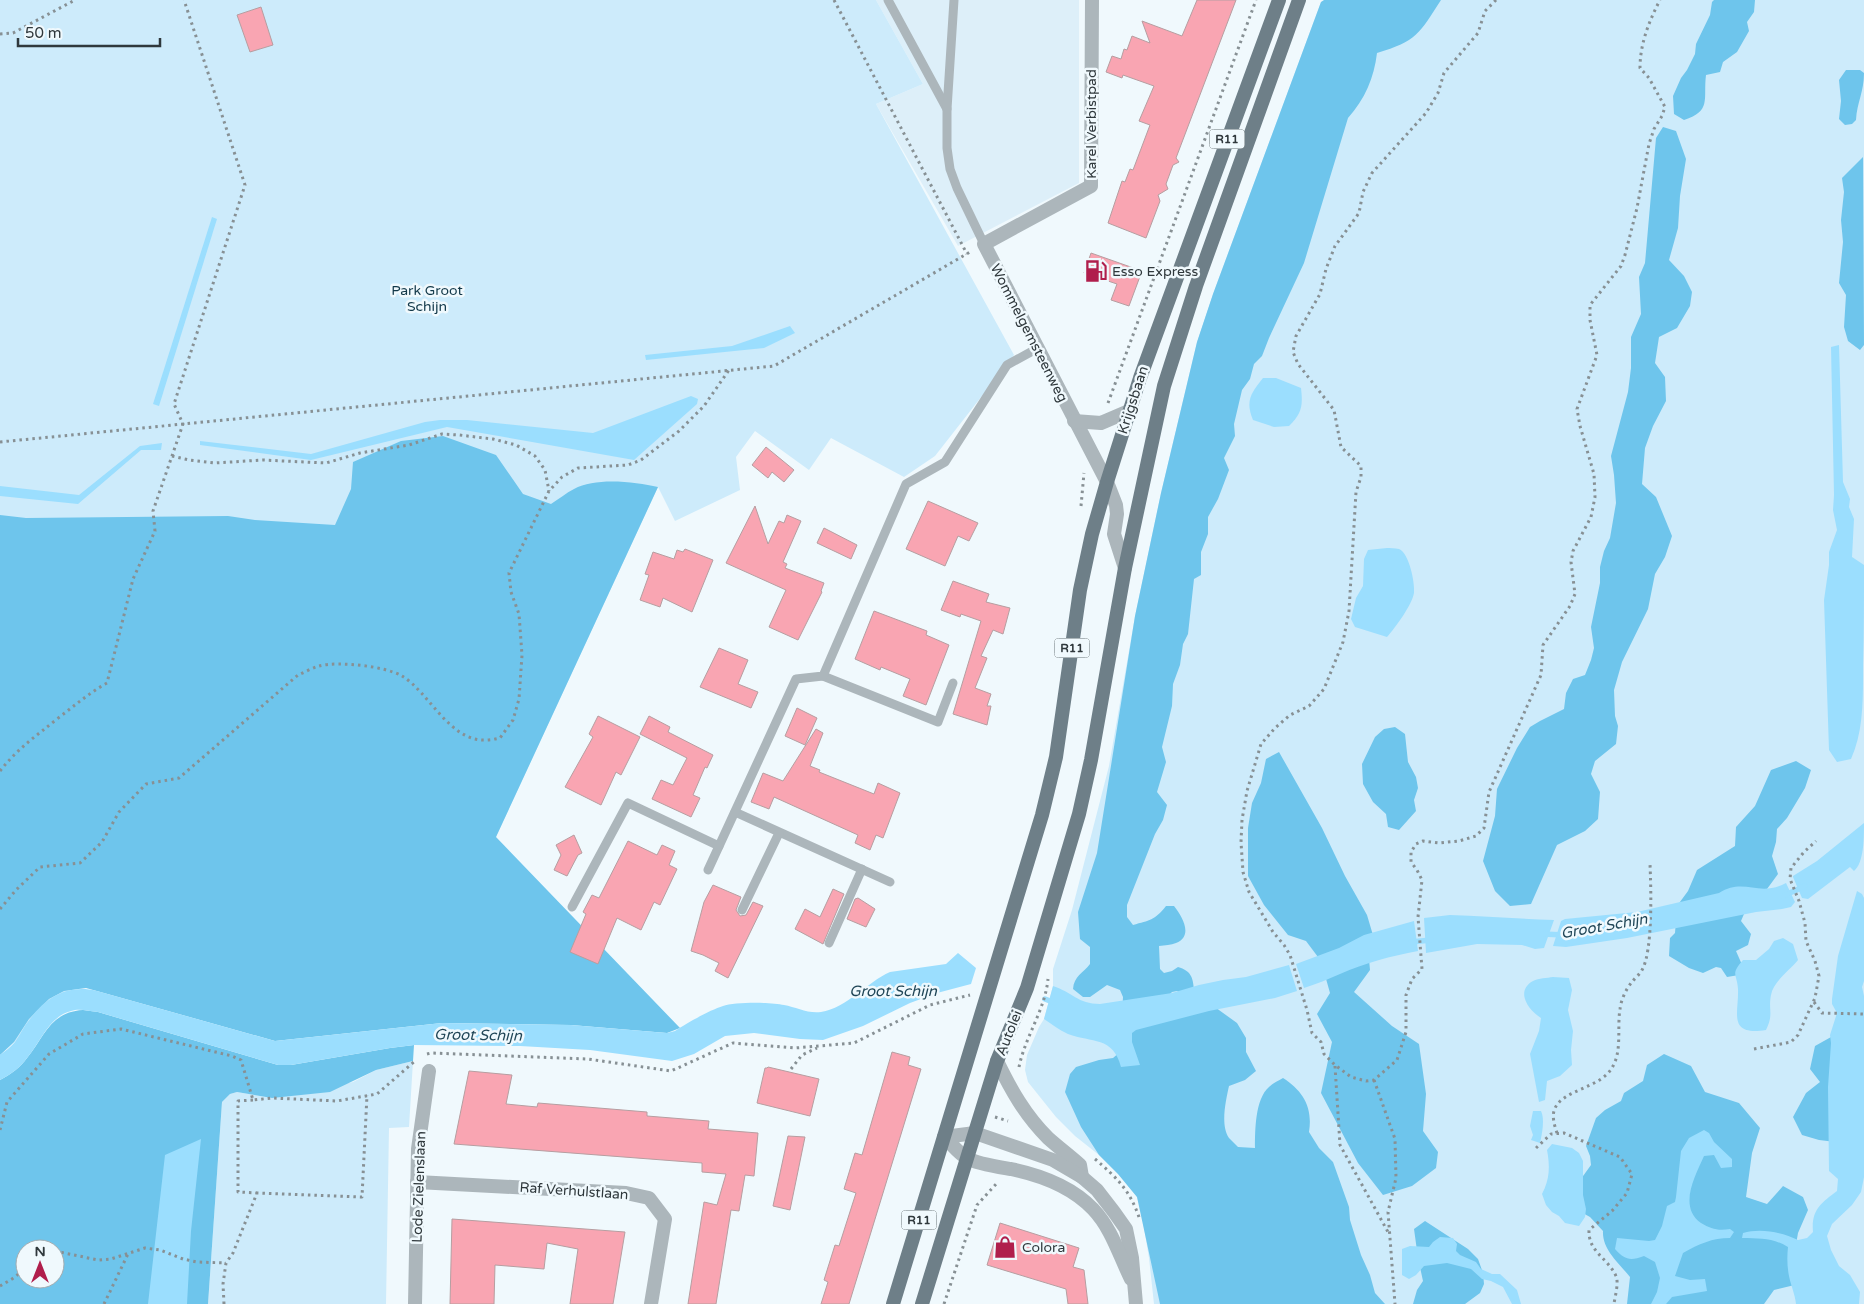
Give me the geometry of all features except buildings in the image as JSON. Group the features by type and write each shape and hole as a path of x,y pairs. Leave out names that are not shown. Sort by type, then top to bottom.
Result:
{"main road":[{"name":"Krijgsbaan","path":"944,1137 1042,815 1056,757 1080,590 1092,534 1107,482 1129,411 1176,279 1279,0"},
{"name":"Krijgsbaan","path":"1091,760 1125,568 1164,386 1179,335 1299,0"},
{"name":"Autolei","path":"922,1304 997,1061 1027,988 1079,814 1091,760"},
{"name":"R11","path":"893,1304 944,1137"}],"street":[{"name":"Karel Verbistpad","path":"984,244 1091,186 1092,0"},
{"name":"Wommelgemsteenweg","path":"984,244 1107,482 1116,505 1117,514 1114,534 1125,568"},
{"path":"1074,421 1101,423 1129,411"},
{"path":"997,1061 1022,1107 1050,1139 1080,1165 1082,1177"},
{"name":"Lode Zielenslaan","path":"415,1304 418,1149 429,1071"},
{"path":"944,1137 975,1132 1053,1160 1082,1177 1097,1190 1126,1229 1132,1258 1136,1304"},
{"path":"944,1137 967,1158 1025,1172 1056,1184 1077,1195 1093,1209 1106,1225 1116,1242 1134,1284"},
{"name":"Raf Verhulstlaan","path":"417,1182 626,1193 649,1198 665,1219 651,1304"}],"lane":[{"path":"888,0 947,109"},
{"path":"954,0 947,109 947,148 950,169 957,188 984,244"},
{"path":"823,676 906,484 945,462 1007,365 1038,348"},
{"path":"708,870 796,679 823,676 938,722 953,683"},
{"path":"572,907 628,803 719,846"},
{"path":"735,812 890,882"},
{"path":"742,910 779,833"},
{"path":"829,943 862,869"}],"path":[{"path":"0,34 14,33 75,0"},
{"path":"0,771 14,754 34,736 94,690 108,683 133,579 155,531 153,511 183,424 174,404 245,184 184,0"},
{"path":"834,0 967,254"},
{"path":"1101,423 1256,0"},
{"path":"1496,0 1485,11 1478,33 1444,73 1438,93 1426,113 1372,173 1363,192 1359,212 1335,246 1326,269 1320,294 1296,336 1293,352 1298,364 1334,410 1341,447 1361,466 1361,477 1356,492 1349,611 1343,642 1324,689 1309,706 1290,715 1261,744 1247,792 1242,820 1243,872 1249,892 1273,932 1290,955 1312,1033 1321,1042 1324,1054 1351,1078 1366,1081 1374,1080 1397,1060 1406,1032 1406,995 1412,979 1422,968 1418,917 1422,880 1411,862 1411,852 1416,844 1423,842 1459,841 1476,836 1484,828 1489,792 1541,675 1543,645 1570,606 1575,594 1571,562 1573,551 1591,517 1595,497 1594,474 1577,409 1597,355 1590,320 1590,305 1621,266 1637,208 1649,144 1665,106 1649,78 1640,68 1640,54 1644,38 1660,0"},
{"path":"0,442 774,366 984,244"},
{"path":"0,909 16,890 40,867 80,863 102,842 119,812 146,784 179,778 298,675 319,666 340,664 380,668 401,675 417,687 444,720 466,736 483,740 500,738 513,720 519,699 522,655 520,614 511,592 509,573 549,491 562,476 578,468 628,465 641,460 679,431 704,406 729,370"},
{"path":"172,456 214,463 264,460 326,464 360,453 409,445 442,434 459,434 493,439 516,445 535,456 546,470 549,491"},
{"path":"1081,507 1082,476 1090,451"},
{"path":"1754,1049 1791,1042 1798,1035 1814,1002 1819,976 1806,941 1805,923 1790,879 1791,868 1816,841"},
{"path":"1557,1134 1553,1112 1559,1101 1593,1084 1604,1077 1613,1067 1617,1055 1620,1009 1630,983 1642,971 1648,948 1650,864"},
{"path":"1018,1069 1021,1057 1036,1023 1048,982 1049,972"},
{"path":"424,1056 431,1053 588,1059 671,1071 733,1043 795,1048 854,1043 930,1004 971,995 968,1004"},
{"path":"1814,1002 1822,1014 1864,1014"},
{"path":"0,1130 8,1102 49,1054 84,1034 121,1029 241,1060 253,1100"},
{"path":"791,1069 802,1055 820,1046"},
{"path":"367,1095 362,1196 238,1192 238,1101 272,1098 337,1101 367,1095 378,1094 418,1059"},
{"path":"1335,1065 1340,1145 1388,1233"},
{"path":"1374,1080 1395,1139 1396,1178 1388,1212 1388,1233 1395,1304"},
{"path":"1536,1148 1551,1134 1564,1132 1620,1157 1632,1174 1627,1193 1612,1211 1589,1230 1588,1239 1593,1249 1617,1278 1614,1304"},
{"path":"944,1304 977,1206 994,1188"},
{"path":"224,1304 223,1284 226,1263 233,1253 257,1193"},
{"path":"65,1253 98,1260 111,1259 145,1248 160,1250 183,1259 226,1263"},
{"path":"104,1304 128,1254"},
{"path":"0,1286 15,1277"}],"shaded area":[{"path":"876,0 1079,0 1079,183 958,246 876,104 923,84"},
{"path":"1324,0 1441,0 1416,35 1401,44 1377,53 1374,71 1368,88 1348,118 1304,263 1262,356 1254,364 1250,379 1242,390 1234,424 1235,436 1224,458 1229,470 1218,499 1208,517 1208,534 1201,552 1201,575 1194,579 1188,634 1183,644 1180,665 1173,684 1172,706 1162,747 1166,762 1157,792 1167,805 1163,820 1155,834 1127,905 1127,917 1133,925 1158,915 1166,906 1174,906 1185,926 1184,936 1176,943 1159,946 1160,969 1164,973 1178,967 1186,970 1192,978 1194,990 1182,994 1177,991 1172,992 1167,997 1212,1005 1237,1023 1246,1038 1246,1052 1256,1071 1245,1080 1229,1086 1224,1120 1226,1133 1229,1138 1238,1147 1255,1148 1258,1107 1261,1099 1269,1087 1283,1078 1296,1088 1305,1100 1310,1123 1309,1132 1319,1148 1333,1162 1349,1207 1350,1220 1361,1255 1370,1275 1375,1293 1385,1304 1160,1304 1137,1197 1099,1155 1081,1127 1065,1092 1070,1074 1076,1067 1113,1058 1120,1052 1123,997 1120,990 1107,985 1090,997 1083,997 1073,989 1077,978 1090,964 1090,947 1080,939 1078,912 1097,853 1135,616 1161,493 1197,342 1321,2"},
{"path":"1714,0 1755,0 1754,12 1747,22 1749,31 1737,52 1723,62 1720,72 1706,75 1704,103 1699,113 1684,120 1674,114 1673,96 1695,54 1696,44 1710,15"},
{"path":"1846,70 1860,70 1864,73 1856,120 1852,124 1845,125 1839,119 1841,101 1839,80"},
{"path":"1663,127 1676,131 1686,159 1680,196 1678,228 1669,260 1684,276 1692,292 1690,306 1677,328 1659,337 1655,363 1665,377 1666,401 1653,426 1645,448 1642,484 1656,497 1672,536 1665,557 1655,574 1648,609 1622,662 1614,690 1615,716 1618,726 1616,744 1595,761 1591,774 1600,792 1598,819 1585,831 1557,845 1531,904 1510,906 1495,891 1483,861 1495,816 1497,789 1517,748 1530,727 1564,709 1566,693 1573,679 1585,675 1591,660 1594,648 1591,627 1600,583 1600,567 1610,538 1616,503 1611,456 1628,392 1631,368 1631,337 1641,314 1639,277 1645,263 1656,138"},
{"path":"1863,157 1864,345 1860,350 1848,341 1844,327 1846,295 1839,283 1843,242 1841,220 1844,192 1842,178"},
{"path":"443,436 496,455 523,494 551,504 574,489 593,483 627,482 658,487 496,837 680,1028 667,1033 571,1025 442,1023 275,1041 86,988 64,991 49,999 29,1019 14,1042 0,1055 0,515 26,518 228,516 255,520 335,525 351,489 353,462 401,441"},
{"path":"1395,727 1405,734 1408,762 1416,777 1418,788 1414,800 1416,811 1399,830 1388,827 1386,814 1373,802 1363,784 1362,764 1375,737 1384,729"},
{"path":"1279,752 1322,828 1345,876 1367,915 1375,942 1369,959 1370,970 1354,992 1392,1026 1419,1044 1426,1094 1423,1131 1438,1152 1436,1168 1412,1186 1383,1195 1358,1163 1321,1093 1332,1042 1317,1014 1330,993 1321,961 1306,941 1288,935 1264,905 1248,876 1248,828 1252,803 1261,783 1266,759"},
{"path":"1796,761 1811,770 1805,788 1787,818 1777,829 1772,856 1778,874 1767,889 1747,907 1741,921 1751,934 1748,945 1736,951 1743,967 1739,975 1727,977 1721,968 1716,967 1703,973 1689,968 1669,956 1670,938 1675,933 1677,906 1688,891 1697,870 1735,846 1736,827 1755,806 1771,770"},
{"path":"83,1010 98,1012 278,1065 291,1065 414,1045 413,1061 376,1070 330,1092 272,1098 237,1092 230,1094 222,1102 208,1304 0,1304 0,1080 21,1065 49,1026 63,1015"},
{"path":"1840,1032 1844,1143 1819,1140 1802,1135 1793,1117 1806,1093 1820,1082 1810,1069 1815,1046"},
{"path":"1664,1054 1691,1066 1705,1092 1739,1103 1760,1128 1752,1153 1746,1197 1767,1204 1783,1186 1803,1197 1808,1210 1798,1233 1794,1256 1803,1283 1774,1290 1764,1304 1627,1304 1630,1277 1608,1250 1603,1238 1603,1231 1590,1217 1579,1211 1578,1183 1591,1165 1586,1146 1596,1118 1605,1110 1621,1101 1624,1093 1643,1081 1647,1065"},
{"path":"1425,1221 1468,1249 1478,1259 1483,1273 1484,1284 1480,1293 1465,1304 1413,1304 1417,1290 1423,1281 1414,1229"}],"green space":[{"name":"Park Groot Schijn","path":"0,0 876,0 923,84 876,104 1014,355 935,456 904,477 831,438 809,470 755,431 736,457 740,490 675,521 658,487 496,837 75,989 0,1055"},
{"path":"1331,0 1864,0 1864,1304 1154,1304 1149,1258 1137,1197 1099,1155 1075,1136 1056,1117 1028,1082 1025,1070 1027,1055 1044,1019 1053,986 1053,969 1072,910 1109,766 1135,616 1161,493 1197,342 1321,2"},
{"path":"413,1061 409,1127 389,1128 386,1304 208,1304 222,1102 230,1094 237,1092 272,1098 353,1082 376,1070"}],"water":[{"path":"212,217 217,219 159,406 153,404"},
{"path":"790,326 795,333 764,348 646,360 645,355 732,346"},
{"path":"1839,345 1843,482 1850,499 1849,507 1854,519 1852,557 1864,565 1864,602 1861,725 1851,759 1837,762 1829,750 1824,600 1829,552 1837,530 1833,510 1831,347"},
{"path":"1263,378 1276,378 1301,388 1301,409 1289,426 1274,427 1253,420 1249,402 1255,388"},
{"path":"691,396 698,399 697,404 634,460 447,427 311,460 200,445 200,441 311,454 425,422 440,420 467,420 593,433"},
{"path":"162,443 161,450 141,450 78,504 0,496 0,486 79,495 140,446"},
{"path":"1399,549 1406,556 1411,568 1414,593 1407,610 1387,637 1355,627 1351,619 1356,598 1363,586 1364,559 1368,550"},
{"path":"1864,823 1863,850 1860,862 1854,871 1850,867 1808,899 1802,898 1793,876 1817,861"},
{"path":"1786,883 1795,902 1791,907 1756,912 1627,938 1566,947 1553,946 1561,921 1565,919 1637,912 1719,893 1736,887 1767,889"},
{"path":"1857,891 1864,898 1864,981 1862,987 1864,996 1864,1177 1861,1192 1852,1205 1832,1224 1827,1236 1839,1266 1850,1275 1860,1292 1859,1304 1796,1304 1788,1272 1788,1247 1771,1240 1742,1238 1743,1233 1764,1231 1778,1233 1798,1240 1807,1238 1813,1232 1815,1213 1818,1208 1837,1191 1838,1179 1829,1171 1828,1087 1830,1035 1837,1013 1832,1004 1832,999 1838,956"},
{"path":"1450,915 1554,920 1544,948 1535,949 1522,945 1477,944 1426,953 1424,918"},
{"path":"1414,921 1418,951 1369,963 1304,988 1296,964 1339,948 1364,935"},
{"path":"1783,938 1793,944 1798,960 1772,990 1770,1020 1766,1030 1745,1030 1738,1021 1738,989 1735,972 1743,960 1756,960 1769,949 1774,941"},
{"name":"Groot Schijn","path":"958,953 976,968 971,984 937,993 910,1003 863,1026 823,1040 754,1033 725,1036 694,1054 672,1061 590,1050 520,1046 414,1045 291,1065 278,1065 98,1012 77,1010 57,1018 21,1065 0,1080 0,1055 15,1042 37,1011 51,998 77,989 97,991 275,1041 442,1023 571,1025 667,1033 675,1031 712,1010 728,1005 771,1003 807,1011 821,1012 830,1010 848,1000 881,976 890,972 946,964"},
{"path":"1289,965 1297,991 1275,998 1209,1011 1136,1030 1132,1033 1132,1042 1140,1065 1121,1067 1113,1050 1107,1045 1068,1034 1044,1019 1053,986 1080,1000 1100,1004 1172,993 1199,985 1246,977"},
{"path":"1553,977 1569,978 1572,990 1568,1010 1573,1031 1572,1065 1560,1076 1547,1081 1545,1100 1539,1102 1530,1054 1539,1031 1541,1018 1528,1005 1524,995 1528,985 1533,981"},
{"path":"1533,1111 1541,1111 1543,1118 1540,1143 1531,1140 1533,1135 1530,1126"},
{"path":"1704,1130 1709,1133 1714,1142 1732,1159 1732,1167 1721,1168 1714,1155 1704,1156 1690,1191 1690,1209 1701,1223 1718,1230 1730,1229 1734,1232 1730,1238 1706,1242 1683,1253 1675,1276 1690,1280 1705,1279 1707,1291 1672,1297 1666,1304 1651,1304 1657,1292 1660,1278 1655,1262 1644,1256 1631,1259 1622,1255 1615,1249 1617,1238 1655,1240 1662,1226 1667,1206 1675,1202 1681,1151 1689,1138"},
{"path":"201,1139 191,1231 187,1304 148,1304 165,1155"},
{"path":"1552,1144 1572,1148 1579,1153 1583,1161 1583,1195 1586,1209 1585,1217 1579,1226 1565,1223 1552,1212 1546,1205 1542,1194 1549,1172 1547,1150"},
{"path":"1440,1237 1453,1238 1457,1244 1456,1251 1460,1255 1476,1262 1481,1269 1492,1274 1500,1274 1517,1290 1521,1304 1512,1304 1503,1287 1482,1279 1471,1269 1447,1263 1424,1266 1416,1275 1409,1279 1402,1275 1402,1249 1410,1246 1429,1247"}],"waterway":[{"name":"Groot Schijn","path":"1783,896 1805,886"},
{"name":"Groot Schijn","path":"1543,934 1564,935"},
{"name":"Groot Schijn","path":"1411,942 1431,940"},
{"name":"Groot Schijn","path":"1045,999 1055,1003"}],"place":[{"name":"Esso Express","path":"1096,271"},
{"name":"Colora","path":"1005,1247"}]}
